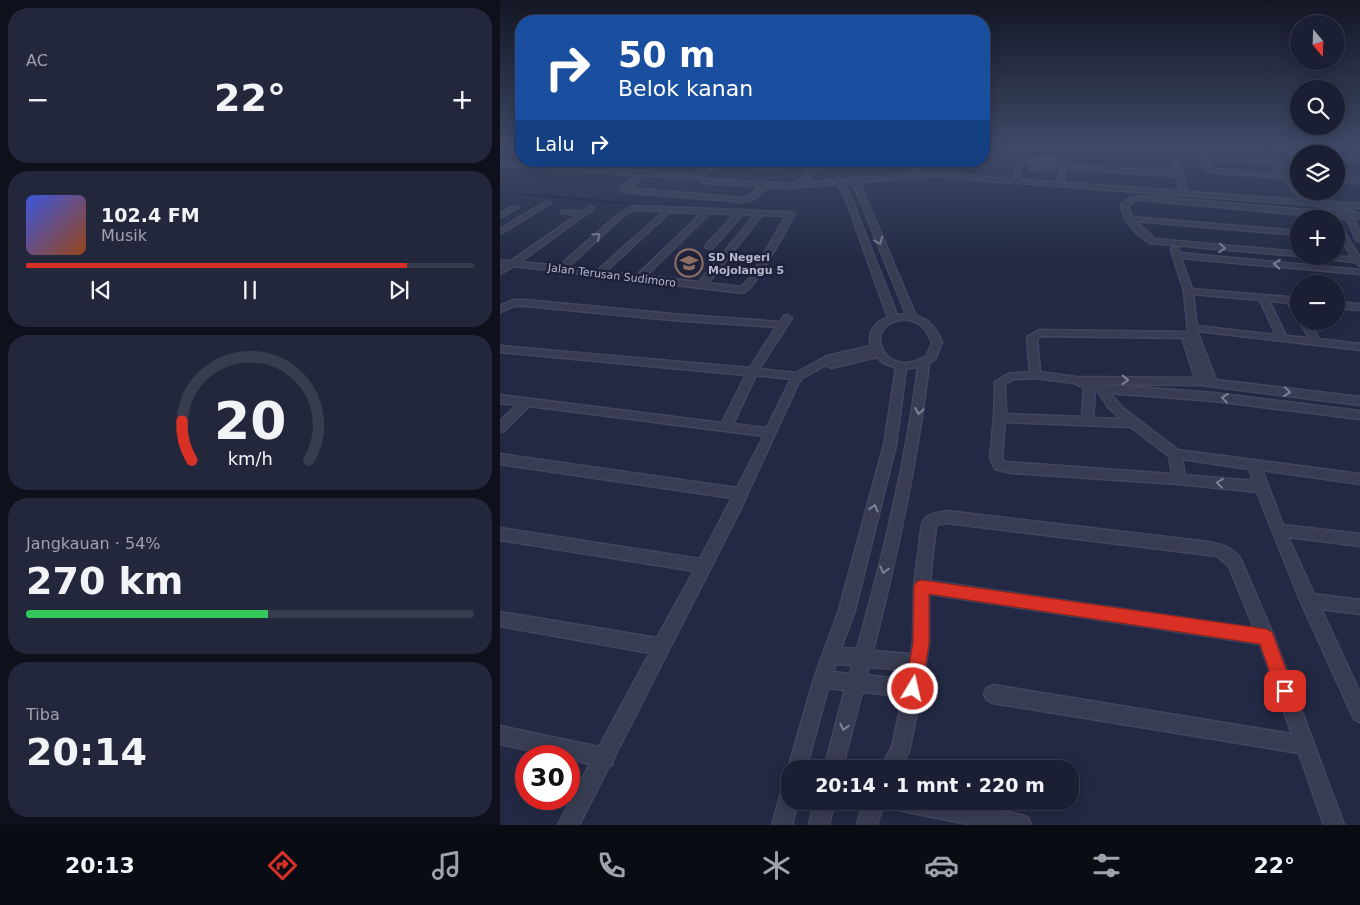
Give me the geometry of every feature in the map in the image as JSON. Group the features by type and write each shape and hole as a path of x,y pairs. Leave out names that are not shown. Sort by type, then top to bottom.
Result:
{"street":[{"path":"625,186 624,190 664,186"},
{"path":"600,273 690,186"},
{"path":"702,186 748,199 764,186"},
{"path":"843,186 893,318"},
{"path":"858,186 912,317"},
{"path":"1122,186 1290,197"},
{"path":"1127,186 1172,191"},
{"path":"1183,186 1184,191"},
{"path":"1256,196 1332,204 1360,204"},
{"path":"1290,212 1137,198 1129,200 1124,205 1124,210 1137,228 1151,240 1290,253"},
{"path":"1312,200 1332,204 1345,210 1350,216 1360,240"},
{"path":"850,202 863,201"},
{"path":"500,232 548,203"},
{"path":"1322,210 1321,209 1332,204"},
{"path":"500,216 516,207"},
{"path":"500,272 591,208"},
{"path":"561,269 628,210 636,208 760,213"},
{"path":"563,212 582,213"},
{"path":"639,278 706,212"},
{"path":"709,247 740,213"},
{"path":"700,286 760,213"},
{"name":"Jalan Terusan Sudimoro","path":"500,262 743,290 753,279 791,214 760,213"},
{"path":"1345,216 1360,216"},
{"path":"1131,219 1290,232"},
{"path":"500,222 516,223"},
{"path":"1174,243 1188,291 1193,332 1198,340 1206,383"},
{"path":"1345,244 1358,262"},
{"path":"1177,255 1360,272"},
{"path":"1345,260 1358,262"},
{"path":"1188,291 1290,301"},
{"path":"1263,298 1283,339"},
{"path":"500,308 526,303 672,317 785,322 753,371 726,427"},
{"path":"1345,306 1360,307"},
{"path":"912,317 924,322 931,329 937,343 930,359 914,366 901,366 884,361 876,351 875,332 883,323 893,318 912,317"},
{"path":"1309,330 1316,342"},
{"path":"1035,375 1032,337 1035,334 1193,332 1360,347"},
{"path":"500,349 798,376 822,365 833,365 876,351"},
{"path":"835,760 898,516 920,405 924,362"},
{"path":"799,760 822,679 847,610 890,445 901,366"},
{"path":"1262,487 1000,466 996,458 1000,418 1000,382 1012,376 1035,375 1089,382 1168,381 1206,383 1360,401"},
{"path":"568,825 662,647 798,376"},
{"path":"1168,381 1170,394"},
{"path":"1089,382 1102,389 1214,396 1360,415"},
{"path":"1087,422 1089,382"},
{"path":"1102,389 1107,400 1113,406 1175,454 1360,479"},
{"path":"1309,395 1316,409"},
{"path":"500,399 771,433"},
{"path":"500,428 527,402"},
{"path":"1000,418 1134,423"},
{"path":"1175,454 1179,479"},
{"path":"500,460 740,494"},
{"path":"1253,464 1278,530 1308,600 1354,689 1360,713"},
{"path":"895,760 900,751 905,733 921,643 921,586 929,524 932,520 940,517 1210,548 1224,552 1235,562 1266,637 1334,825"},
{"path":"1278,530 1360,540"},
{"path":"500,534 702,566"},
{"path":"921,586 1266,637"},
{"path":"1308,600 1360,607"},
{"path":"500,619 662,647"},
{"path":"831,655 917,663"},
{"path":"822,679 913,689"},
{"path":"993,694 1304,746"},
{"path":"500,735 605,758"},
{"path":"782,825 786,810"},
{"path":"819,825 823,810"},
{"path":"867,825 871,810"},
{"path":"947,810 1021,825"}],"waterway":[{"path":"500,192 678,208"},
{"path":"749,211 774,209"}],"place":[{"name":"SD Negeri Mojolangu 5","path":"689,263"}],"route":[{"path":"913,689 921,643 921,586 1266,637 1285,691"}]}
